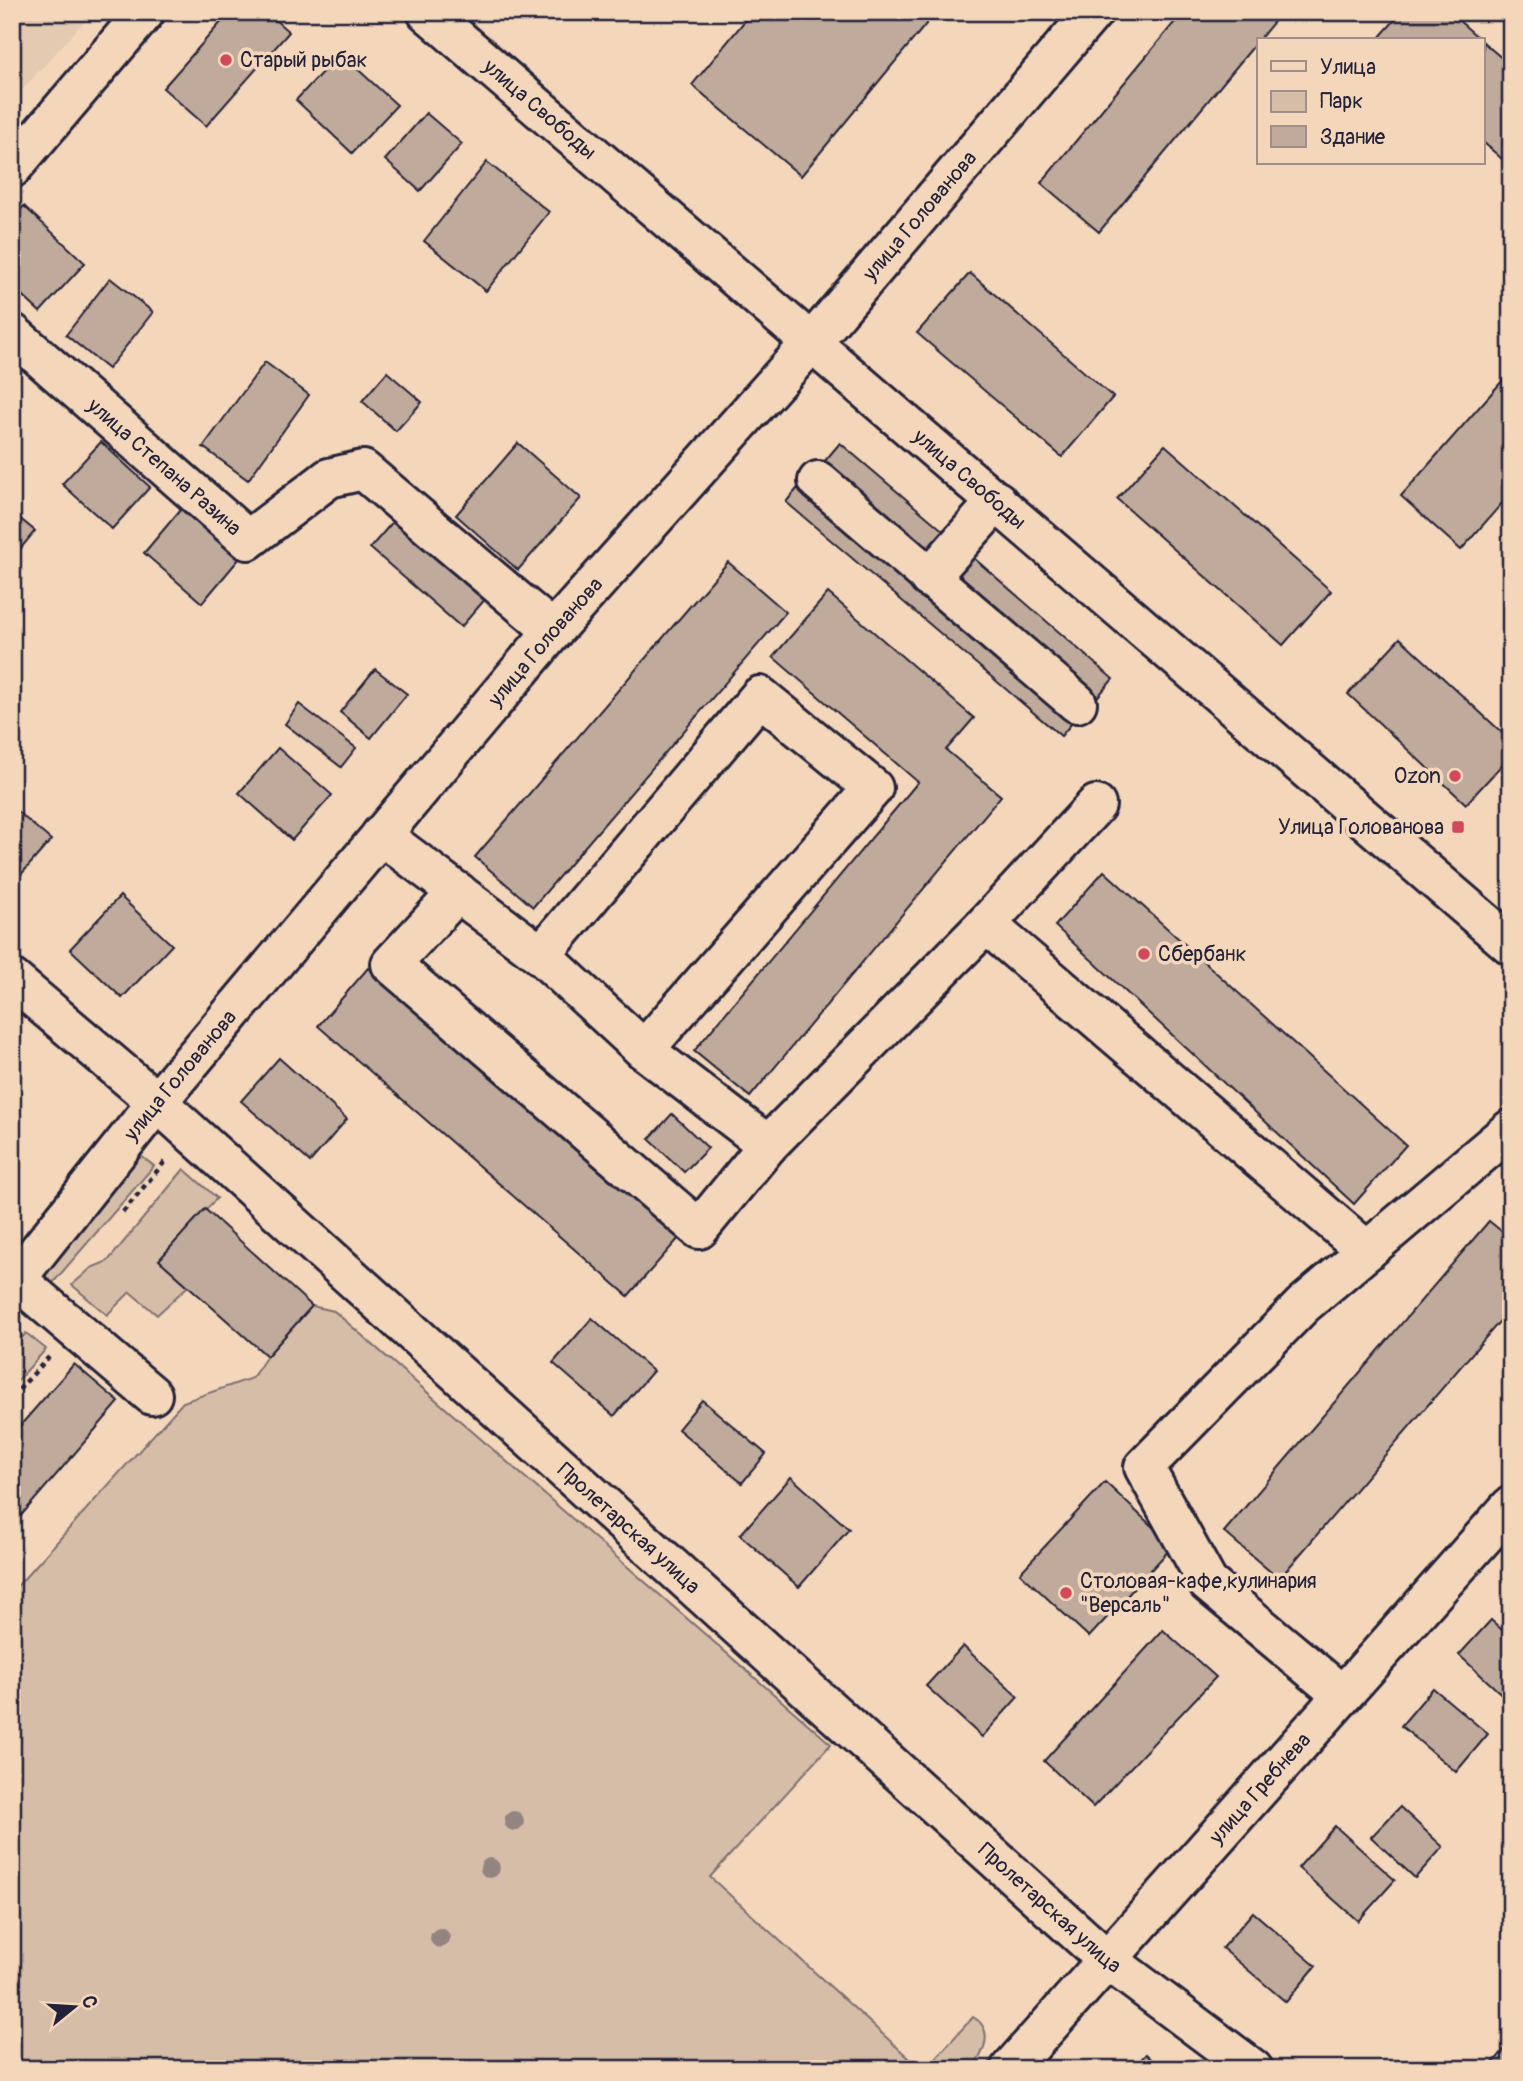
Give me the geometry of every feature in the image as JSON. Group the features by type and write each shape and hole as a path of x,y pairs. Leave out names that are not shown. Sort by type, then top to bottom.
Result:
{"street":[{"path":"12,168 145,12"},
{"name":"улица Голованова","path":"14,1281 158,1102 553,631 811,341 1093,12"},
{"name":"улица Свободы","path":"430,13 1511,945"},
{"name":"улица Степана Разина","path":"12,333 248,540 329,478 363,470 553,631"},
{"path":"818,481 1077,703"},
{"path":"929,578 997,501"},
{"path":"541,955 760,696 873,789 645,1050"},
{"path":"458,892 391,964 699,1229 768,1145 986,924 1096,805"},
{"path":"381,835 541,955 645,1050 768,1145"},
{"path":"986,924 1367,1251"},
{"name":"Пролетарская улица","path":"12,979 158,1102 1105,1958 1253,2069"},
{"path":"1341,1694 1208,1583 1144,1467 1303,1305 1511,1129"},
{"path":"14,1281 152,1395"},
{"name":"улица Гребнева","path":"1010,2069 1105,1958 1511,1506"}],"path":[{"path":"12,1398 74,1329"}],"shaded area":[{"path":"12,12 93,12 12,101"}],"green space":[{"path":"137,1153 154,1166 51,1285 34,1271"},
{"path":"184,1169 217,1198 159,1260 188,1286 157,1315 130,1292 107,1315 72,1285 91,1268 108,1261"},
{"path":"312,1306 334,1311 831,1744 710,1877 921,2069 12,2069 12,1592 183,1402 252,1378 267,1356"},
{"path":"26,1333 46,1349 12,1387 12,1349"},
{"path":"973,2017 984,2028 985,2035 984,2049 976,2063 970,2069 926,2069"}],"building":[{"name":"Старый рыбак","path":"230,12 266,12 289,32 206,126 163,88"},
{"path":"752,12 936,12 801,176 692,85"},
{"path":"1183,12 1282,12 1260,38 1257,38 1257,42 1099,232 1041,183"},
{"path":"1402,12 1449,12 1479,38 1379,38"},
{"path":"1484,43 1511,66 1511,167 1484,143"},
{"path":"340,53 397,105 352,153 296,100"},
{"path":"426,113 462,144 420,191 385,160"},
{"path":"487,162 549,212 486,291 424,241"},
{"path":"24,206 85,263 40,312 12,286 12,219"},
{"path":"970,273 1113,397 1062,457 917,333"},
{"path":"110,278 153,312 108,369 66,335"},
{"path":"265,362 309,395 248,480 203,447"},
{"path":"1511,371 1511,493 1461,550 1401,496"},
{"path":"387,372 422,402 396,431 362,401"},
{"path":"101,442 150,487 112,529 62,484"},
{"path":"518,443 581,498 518,570 456,515"},
{"path":"840,443 946,533 924,559 818,469"},
{"path":"1165,445 1331,591 1283,645 1117,499"},
{"path":"802,483 1078,716 1061,736 786,502"},
{"path":"181,509 239,559 202,603 144,553"},
{"path":"12,512 35,531 12,559"},
{"path":"396,518 487,597 461,627 370,548"},
{"path":"968,553 1113,679 1093,702 949,576"},
{"path":"728,562 786,612 533,907 475,857"},
{"path":"828,593 974,718 946,750 1001,796 750,1097 694,1051 918,782 773,657"},
{"path":"1400,638 1511,741 1511,755 1466,804 1348,694"},
{"path":"375,669 407,694 371,738 340,712"},
{"path":"299,704 356,748 341,767 285,724"},
{"path":"278,748 332,795 292,840 239,793"},
{"path":"12,807 51,840 12,885"},
{"path":"1104,871 1406,1145 1354,1204 1055,926"},
{"path":"120,896 172,945 122,998 70,949"},
{"path":"368,968 679,1238 628,1296 318,1026"},
{"path":"279,1058 347,1119 310,1162 241,1101"},
{"path":"672,1114 708,1148 684,1172 649,1139"},
{"path":"205,1209 312,1306 267,1356 159,1260"},
{"path":"1489,1221 1511,1239 1511,1308 1279,1579 1224,1532"},
{"path":"592,1318 653,1371 614,1416 553,1363"},
{"path":"74,1364 119,1402 12,1526 12,1435"},
{"path":"702,1400 766,1454 742,1483 678,1429"},
{"path":"791,1477 849,1529 799,1587 740,1535"},
{"path":"1105,1482 1173,1546 1089,1637 1020,1573"},
{"path":"1491,1620 1511,1638 1508,1700 1459,1655"},
{"path":"1163,1630 1216,1677 1093,1807 1044,1761"},
{"path":"963,1646 1018,1697 982,1737 926,1686"},
{"path":"1433,1688 1488,1734 1456,1772 1401,1726"},
{"path":"1400,1807 1443,1847 1415,1878 1371,1837"},
{"path":"1335,1826 1395,1880 1358,1921 1298,1868"},
{"path":"1253,1912 1316,1966 1286,2002 1222,1948"},
{"path":"1509,2044 1511,2069 1488,2069"},
{"path":"1146,2054 1162,2069 1132,2069"}],"place":[{"name":"Старый рыбак","path":"226,60"},
{"name":"Ozon","path":"1455,776"},
{"name":"Улица Голованова","path":"1458,827"},
{"name":"Сбербанк","path":"1144,954"},
{"name":"Столовая-кафе,кулинария \"Версаль\"","path":"1066,1593"}]}
